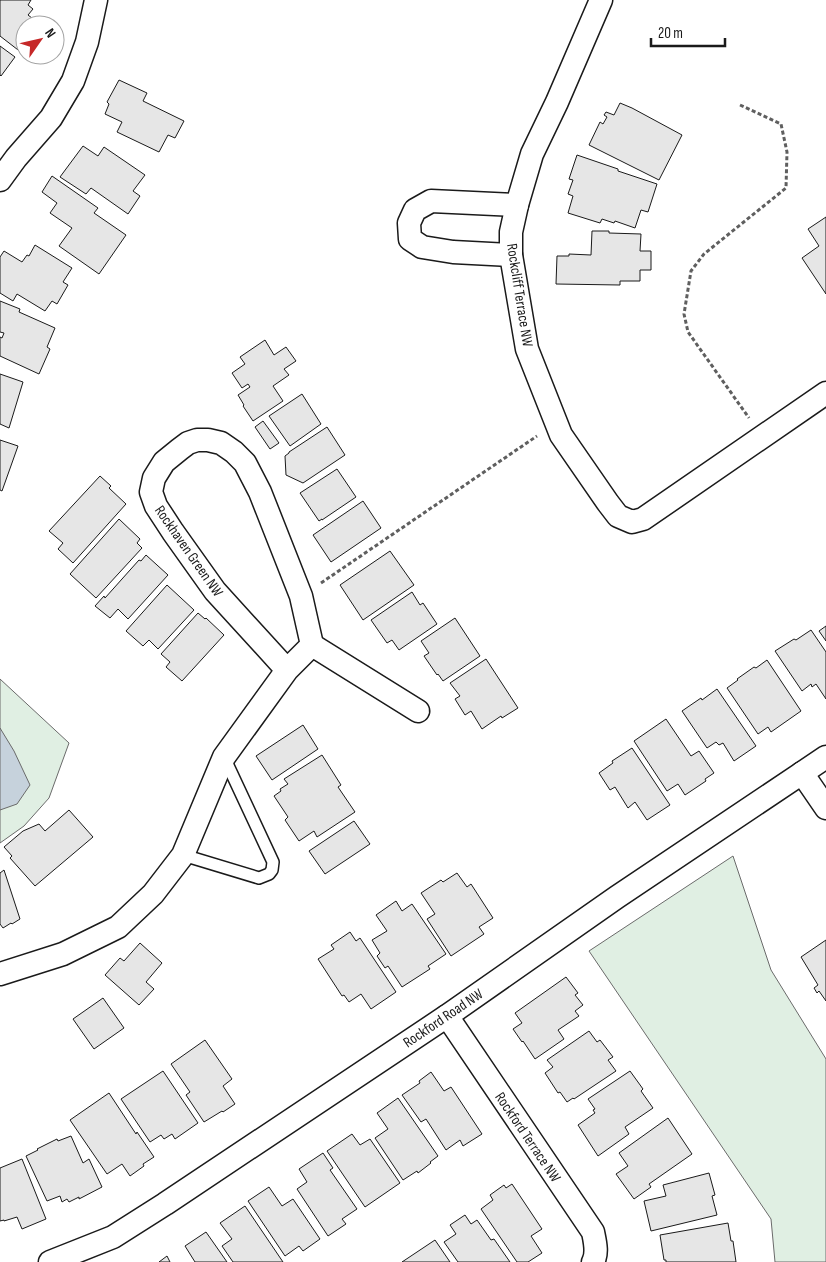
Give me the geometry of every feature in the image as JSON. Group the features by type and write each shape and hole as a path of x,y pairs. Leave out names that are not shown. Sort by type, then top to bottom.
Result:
{"street":[{"path":"0,180 16,158 51,118 73,81 87,42 96,0"},
{"name":"Rockcliff Terrace NW","path":"601,0 557,102 532,154 511,232 511,255 527,349 562,435 618,516 632,522 643,519 826,393"},
{"path":"511,255 453,252 422,247 410,239 409,223 415,210 432,201 517,205"},
{"name":"Rockhaven Green NW","path":"287,670 215,591 156,506 151,492 154,478 164,462 188,443 197,440 208,440 221,443 245,462 260,492 301,596 312,645"},
{"path":"0,974 63,954 118,927 153,894 183,855 224,757 287,670 312,645 418,711"},
{"name":"Rockford Road NW","path":"50,1262 121,1232 165,1204 446,1016 617,897 826,757"},
{"path":"802,773 826,808"},
{"name":"Rockford Terrace NW","path":"446,1016 593,1232 595,1259 593,1262"}],"lane":[{"path":"183,855 259,878 269,874 272,870 272,862 224,757"}],"path":[{"path":"740,105 781,124 788,152 786,188 704,254 691,271 684,314 688,332 762,436"},
{"path":"301,596 556,423"}],"green space":[{"path":"0,679 69,743 49,798 24,826 0,843"},
{"path":"733,856 771,970 826,1059 826,1262 775,1262 771,1219 589,951"}],"shaded area":[{"path":"0,728 14,751 30,785 17,804 0,810"}],"building":[{"path":"0,0 31,0 28,5 33,9 28,15 15,15 15,48 0,36"},
{"path":"0,46 15,57 0,75"},
{"path":"119,80 147,93 143,101 184,121 175,138 168,135 159,152 117,132 122,122 105,114 109,104 107,102"},
{"path":"620,103 682,135 659,180 589,145 600,122 603,124 607,117 604,115 606,112 614,115"},
{"path":"83,146 98,156 104,147 145,175 133,191 140,196 128,214 91,188 86,194 60,177"},
{"path":"577,155 657,184 648,212 641,210 635,228 602,219 600,223 568,213 573,196 568,194 573,180 569,179"},
{"path":"52,176 98,208 94,213 126,235 99,274 59,246 72,228 50,213 57,203 42,192"},
{"path":"826,217 826,294 802,258 819,246 808,229"},
{"path":"592,231 641,234 640,251 651,251 651,270 640,270 640,281 620,281 620,285 556,284 557,256 569,256 569,254 591,255"},
{"path":"35,245 72,268 63,282 68,285 57,304 52,301 45,311 17,294 13,301 0,293 0,257 4,251 22,262 27,255 29,256"},
{"path":"0,301 20,309 19,312 55,328 47,347 50,349 39,374 0,356 0,337 2,338 4,333 0,332"},
{"path":"265,340 274,355 286,347 296,361 284,369 289,375 273,386 283,401 253,421 238,395 250,387 248,384 242,388 232,373 245,364 240,357"},
{"path":"0,374 23,382 9,428 0,424"},
{"path":"302,394 321,424 290,446 269,416"},
{"path":"263,421 279,443 270,449 255,427"},
{"path":"327,427 345,455 303,483 286,475 285,456"},
{"path":"0,440 18,446 2,491 0,490"},
{"path":"337,469 356,497 319,521 300,493"},
{"path":"100,476 111,486 109,488 126,504 73,563 58,549 63,543 49,531"},
{"path":"363,501 381,528 331,562 313,535"},
{"path":"119,519 140,539 137,543 142,548 96,598 70,574"},
{"path":"390,551 414,585 363,620 340,585"},
{"path":"146,555 168,575 128,619 118,609 110,618 95,606"},
{"path":"167,585 194,610 158,649 149,640 143,646 126,631"},
{"path":"412,592 420,605 423,603 437,624 399,650 392,640 387,643 371,620"},
{"path":"198,613 224,635 182,681 166,667 170,662 161,654"},
{"path":"455,618 480,656 443,681 424,656 429,653 421,641"},
{"path":"826,626 826,641 819,631"},
{"path":"811,630 826,652 826,699 816,684 812,687 811,684 802,691 775,651"},
{"path":"486,659 518,708 502,718 501,716 482,729 471,711 465,715 455,699 460,696 450,683"},
{"path":"767,660 801,711 771,732 768,727 758,734 727,688 754,667 756,668"},
{"path":"717,689 756,746 734,761 723,743 719,745 716,742 707,748 682,711"},
{"path":"666,719 691,756 699,751 714,773 705,779 706,781 685,795 678,784 667,791 634,741"},
{"path":"303,725 318,749 272,780 256,756"},
{"path":"632,748 670,805 647,820 635,802 628,808 615,787 610,790 599,773 613,763 612,761"},
{"path":"322,755 341,785 338,787 355,812 317,837 314,831 299,841 285,820 288,817 274,796 288,784 284,779"},
{"path":"69,810 93,837 35,886 10,858 12,856 4,847 23,831 39,824 45,831"},
{"path":"354,821 370,844 325,874 309,851"},
{"path":"4,870 20,919 3,928 0,924 0,873"},
{"path":"457,873 467,887 471,884 493,918 479,927 484,934 451,956 427,919 435,914 421,893 441,880 443,882"},
{"path":"396,901 402,911 412,904 446,954 428,966 430,969 402,987 388,966 385,968 377,956 380,953 372,940 387,931 376,915"},
{"path":"350,932 356,941 360,938 396,992 371,1009 361,994 349,1002 344,995 342,996 318,959 334,949 331,945"},
{"path":"826,940 826,1001 819,991 817,993 814,988 818,985 801,957"},
{"path":"140,943 162,963 146,982 154,989 139,1005 105,975 120,958 124,961"},
{"path":"566,977 578,993 575,995 583,1005 575,1011 579,1016 558,1030 564,1039 535,1059 513,1029 522,1023 515,1013"},
{"path":"103,998 124,1028 94,1049 73,1019"},
{"path":"589,1031 597,1042 600,1040 613,1057 608,1060 616,1071 567,1102 560,1092 558,1093 545,1073 553,1067 547,1060"},
{"path":"205,1040 232,1079 223,1086 235,1104 204,1122 186,1095 190,1092 171,1064"},
{"path":"163,1071 198,1123 175,1139 172,1134 164,1139 161,1135 150,1142 121,1099"},
{"path":"630,1071 643,1089 641,1091 653,1108 625,1127 629,1134 598,1156 578,1125 595,1113 593,1110 595,1109 588,1099"},
{"path":"431,1072 444,1091 451,1087 482,1134 463,1146 460,1140 446,1150 426,1119 421,1122 402,1095 420,1083 419,1081"},
{"path":"109,1093 154,1157 130,1176 122,1164 107,1174 70,1120"},
{"path":"398,1098 438,1156 418,1173 417,1171 403,1180 375,1138 388,1129 377,1113"},
{"path":"668,1118 692,1154 649,1184 651,1187 634,1199 616,1174 628,1166 619,1153"},
{"path":"352,1134 360,1145 370,1139 400,1183 365,1207 327,1151"},
{"path":"71,1136 83,1163 89,1159 102,1187 69,1202 67,1199 62,1202 60,1196 47,1201 26,1156 57,1139 58,1141"},
{"path":"323,1153 333,1168 330,1170 357,1209 342,1219 346,1224 328,1236 297,1189 307,1182 299,1169"},
{"path":"22,1159 46,1219 22,1229 17,1217 0,1221 0,1168"},
{"path":"709,1173 715,1195 712,1196 717,1215 651,1231 644,1201 666,1196 663,1185"},
{"path":"512,1184 542,1229 531,1236 542,1253 528,1262 517,1262 481,1209 493,1200 490,1195 504,1185 506,1188"},
{"path":"269,1187 282,1206 293,1199 320,1239 303,1251 299,1246 285,1256 248,1201"},
{"path":"245,1206 283,1262 233,1262 222,1246 232,1239 220,1223"},
{"path":"465,1215 471,1224 477,1220 491,1240 494,1239 510,1262 458,1262 444,1242 456,1234 450,1225"},
{"path":"728,1223 736,1262 666,1262 664,1260 660,1235"},
{"path":"206,1232 227,1262 195,1262 185,1246"},
{"path":"435,1240 450,1262 402,1262"},
{"path":"167,1256 170,1262 159,1262"}]}
